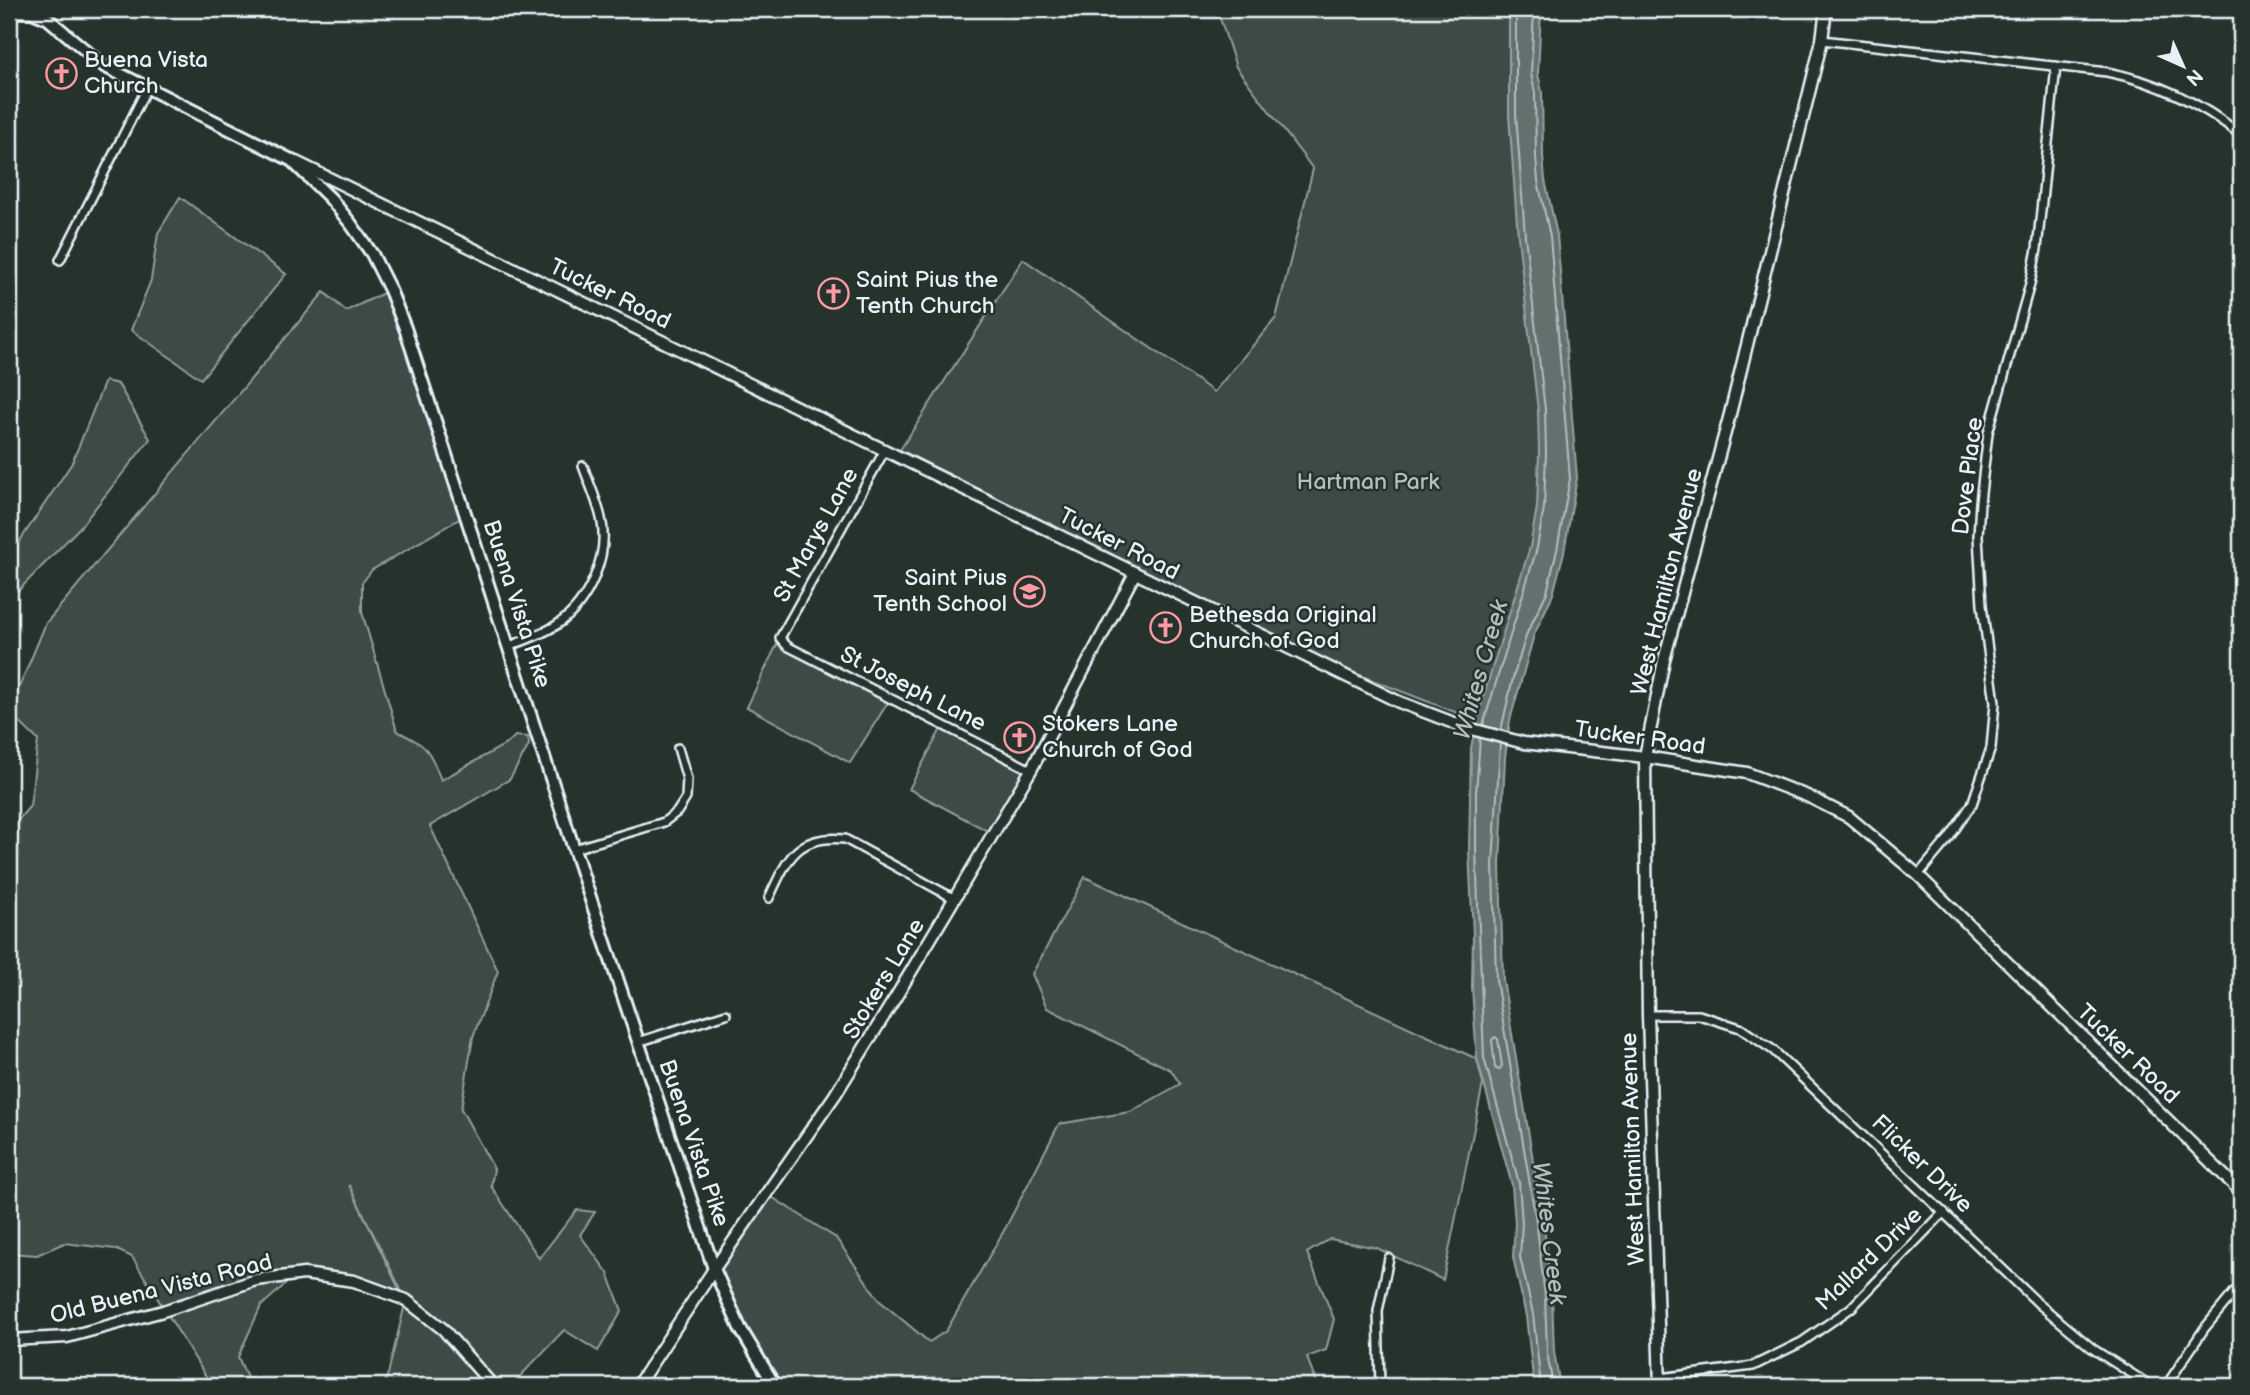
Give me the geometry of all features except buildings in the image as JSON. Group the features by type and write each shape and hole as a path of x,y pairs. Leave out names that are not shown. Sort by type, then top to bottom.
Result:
{"main road":[{"name":"Buena Vista Pike","path":"9,11 32,12 47,18 104,66 291,160 330,198 372,254 405,328 714,1269 740,1328 775,1386"}],"street":[{"name":"West Hamilton Avenue","path":"1660,1382 1648,1015 1645,757 1664,660 1730,414 1822,40 1826,9"},
{"path":"1822,40 2128,76 2171,90 2218,117 2241,135"},
{"name":"Dove Place","path":"1918,875 1949,838 1972,804 1991,748 1996,703 1982,605 1978,536 1980,502 1988,433 2030,284 2037,249 2056,66"},
{"path":"60,260 147,88"},
{"name":"Tucker Road","path":"291,160 1399,702 1464,727 1524,743 1645,757 1747,773 1807,796 1849,817 1918,875 2241,1192"},
{"name":"St Marys Lane","path":"780,638 885,450"},
{"path":"508,647 557,625 575,610 601,560 601,518 583,466"},
{"name":"Stokers Lane","path":"637,1386 714,1269 835,1095 1031,770 1135,573"},
{"name":"St Joseph Lane","path":"780,638 787,646 1031,770"},
{"path":"574,849 664,822 677,812 686,798 687,779 678,748"},
{"path":"769,898 784,865 793,853 810,841 826,837 845,839 954,899"},
{"path":"638,1042 726,1014"},
{"name":"Flicker Drive","path":"1648,1015 1699,1015 1740,1028 1773,1049 2039,1304 2093,1349 2151,1386"},
{"name":"Mallard Drive","path":"1660,1382 1753,1366 1802,1342 1851,1308 1944,1212"},
{"path":"1380,1386 1378,1311 1389,1258"},
{"name":"Old Buena Vista Road","path":"9,1340 67,1337 163,1311 256,1280 304,1274 354,1281 406,1300 443,1329 493,1386"},
{"path":"2166,1386 2204,1329 2241,1284"}],"green space":[{"name":"Hartman Park","path":"1217,9 1524,9 1545,303 1539,532 1478,721 1344,669 900,450 1023,259 1214,392 1276,318 1313,169 1236,67"},
{"path":"180,197 286,274 201,379 131,330 151,280 158,233"},
{"path":"390,290 466,515 372,570 362,583 362,612 397,731 426,749 441,780 508,743 515,736 528,737 529,745 510,779 430,826 498,971 473,1037 461,1109 494,1169 491,1186 539,1258 577,1210 595,1212 580,1235 608,1273 622,1311 598,1351 564,1330 511,1386 383,1386 406,1300 349,1185 404,1299 354,1281 296,1275 261,1306 238,1357 248,1380 247,1386 207,1386 207,1378 132,1257 115,1249 64,1243 37,1255 9,1253 9,824 14,825 30,806 38,740 9,712 46,623 324,292 346,311"},
{"path":"105,381 118,384 150,439 81,526 18,591 9,585 9,557 72,463"},
{"path":"780,638 890,699 850,763 747,707"},
{"path":"943,725 1031,770 993,834 909,789"},
{"path":"1085,877 1477,1059 1483,1084 1443,1280 1377,1248 1330,1239 1307,1253 1334,1319 1326,1350 1307,1357 1317,1386 775,1386 714,1269 767,1194 836,1238 880,1301 929,1342 946,1331 1006,1227 1059,1124 1130,1112 1180,1084 1171,1070 1047,1008 1032,974"}],"water":[{"path":"1509,9 1541,11 1538,74 1542,92 1543,156 1545,180 1557,235 1577,478 1564,552 1553,594 1534,635 1510,720 1505,757 1500,865 1503,980 1544,1226 1552,1296 1554,1352 1560,1386 1534,1386 1526,1316 1513,1257 1515,1223 1512,1185 1477,1059 1472,987 1473,935 1469,850 1471,748 1477,717 1530,547 1537,507 1538,411 1518,237 1509,115"}],"place":[{"name":"Buena Vista Church","path":"61,73"},
{"name":"Saint Pius the Tenth Church","path":"833,293"},
{"name":"Saint Pius Tenth School","path":"1030,591"},
{"name":"Bethesda Original Church of God","path":"1166,628"},
{"name":"Stokers Lane Church of God","path":"1019,737"}],"water label":[{"name":"Whites Creek","path":"1481,670"},
{"name":"Whites Creek","path":"1549,1233"}]}
